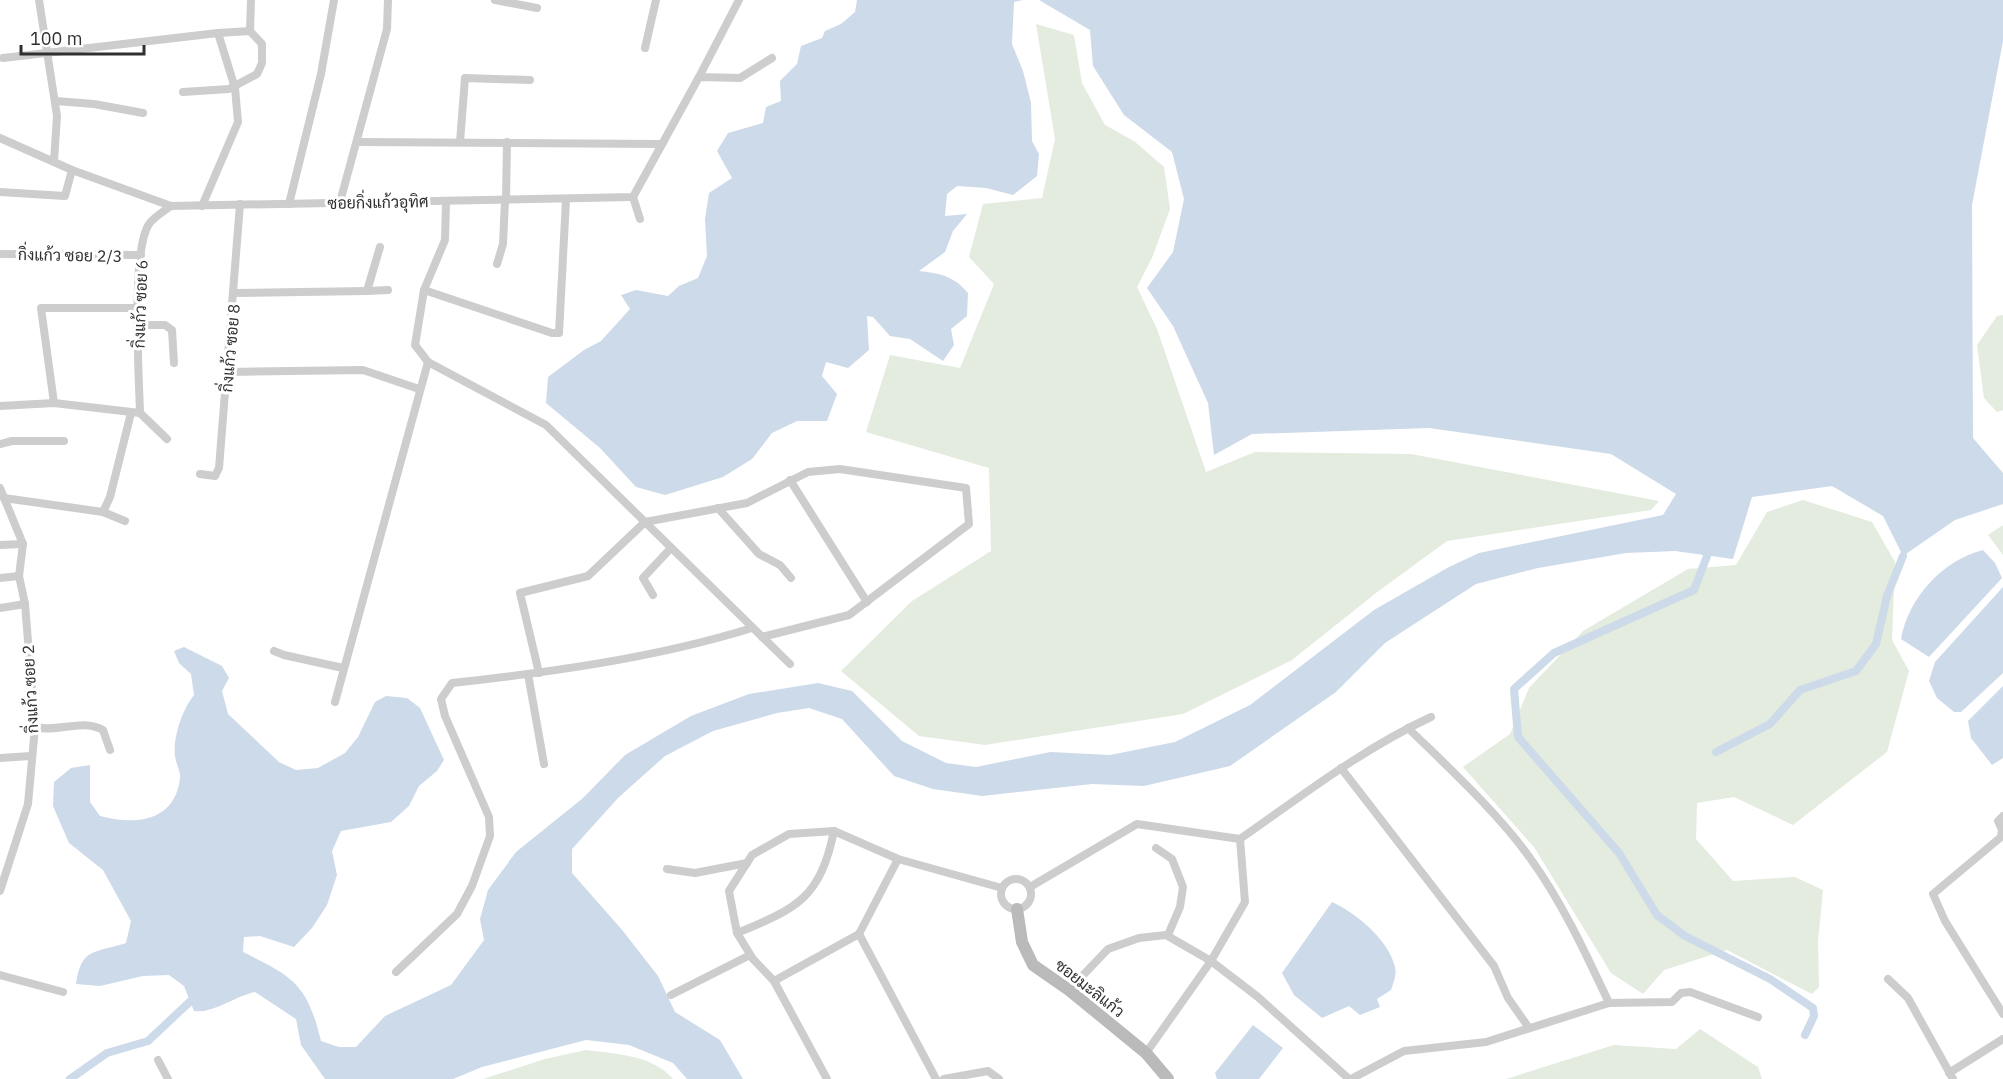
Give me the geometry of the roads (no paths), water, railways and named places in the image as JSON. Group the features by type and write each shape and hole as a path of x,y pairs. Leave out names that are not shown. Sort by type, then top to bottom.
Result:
{"street":[{"path":"39,0 56,101 57,133 54,161"},
{"path":"183,92 234,86 257,74 262,63 262,44 250,32 250,0"},
{"path":"289,204 321,74 334,0"},
{"path":"340,202 387,29 388,0"},
{"path":"495,0 537,8"},
{"path":"645,48 656,0"},
{"path":"640,219 633,197 739,0"},
{"path":"3,58 218,33 250,32"},
{"path":"202,206 238,122 234,86 218,33"},
{"path":"699,77 740,78 772,58"},
{"path":"460,142 465,78 531,80"},
{"path":"56,101 93,104 143,113"},
{"name":"ซอยกิ่งแก้วอุทิศ","path":"0,138 72,170 171,206 633,197"},
{"path":"358,142 662,144"},
{"path":"497,264 503,244 507,142"},
{"path":"0,192 65,196 72,170"},
{"path":"424,290 552,333 559,333 566,200"},
{"path":"446,201 445,240 424,290 415,345 428,362 546,425 790,664"},
{"name":"กิ่งแก้ว ซอย 8","path":"200,474 218,474 235,293 240,204"},
{"name":"กิ่งแก้ว ซอย 6","path":"103,512 111,497 136,413 141,255 149,224 171,206"},
{"path":"368,291 380,247"},
{"name":"กิ่งแก้ว ซอย 2/3","path":"0,254 141,255"},
{"path":"235,293 388,290"},
{"path":"54,403 41,308 138,308"},
{"path":"138,325 165,325 172,330 174,363"},
{"path":"335,702 428,362"},
{"path":"227,372 363,370 419,389"},
{"path":"0,406 54,403 136,413 167,439"},
{"path":"0,444 12,441 64,441"},
{"path":"539,673 520,593 588,576 645,522 747,503 808,472 840,469 966,488 969,525 867,602 849,615 762,637"},
{"path":"790,480 867,602"},
{"name":"กิ่งแก้ว ซอย 2","path":"0,488 23,544 19,576 25,604 34,727 28,804 0,891"},
{"path":"4,498 103,512 125,521"},
{"path":"718,508 759,554 780,565 791,578"},
{"path":"0,545 23,544"},
{"path":"653,596 643,578 671,548"},
{"path":"0,578 19,576"},
{"path":"0,608 25,604"},
{"path":"396,972 457,914 472,886 490,836 489,817 445,716 441,699 452,683 539,673 707,642 752,628"},
{"path":"274,651 343,668"},
{"path":"528,674 544,764"},
{"path":"1030,887 1137,824 1240,839 1341,768 1431,717"},
{"path":"34,727 55,729 84,723 93,725 103,730 111,750"},
{"path":"1408,728 1463,782 1530,858 1580,943 1609,1003"},
{"path":"0,758 31,756"},
{"path":"1341,768 1494,966 1508,998 1529,1028"},
{"path":"2003,816 1998,821 2002,830 2001,837 1933,894 1945,921 2003,1014"},
{"path":"738,933 784,913 812,890 829,854 834,831"},
{"path":"827,1079 774,981 750,955 738,933 729,891 752,855 789,834 834,831 898,860 1002,888"},
{"path":"1146,1053 1211,961 1245,902 1240,839"},
{"path":"1156,848 1172,859 1183,887 1180,907 1167,936"},
{"path":"774,981 858,934 898,860"},
{"path":"667,869 694,873 747,863"},
{"path":"1018,879 1030,887 1030,901 1017,909 1004,903 1002,888 1009,880 1018,879"},
{"name":"ซอยมะลิแก้ว","path":"1017,909 1022,942 1033,965 1069,990 1146,1053 1165,1078"},
{"path":"858,934 936,1079"},
{"path":"1069,990 1108,949 1139,938 1167,936 1211,961 1258,996 1350,1079 1404,1051 1486,1042 1609,1003 1672,1002 1681,993 1690,992 1758,1017"},
{"path":"671,995 750,955"},
{"path":"0,975 63,992"},
{"path":"1888,979 1908,998 1951,1076 2003,1039"},
{"path":"158,1060 168,1079"},
{"path":"944,1079 988,1071 999,1079"}],"water":[{"path":"857,0 1023,0 1014,2 1012,44 1023,71 1031,103 1032,141 1039,154 1037,176 1013,195 986,188 957,186 947,194 945,216 967,214 953,231 945,252 919,271 946,277 958,283 968,293 967,316 951,329 954,345 943,361 910,339 890,336 873,317 867,316 869,350 848,368 826,362 822,376 837,394 827,421 797,421 772,433 752,459 723,477 665,495 636,487 600,448 546,403 548,377 584,350 601,341 630,309 621,295 636,290 668,296 679,286 698,278 707,256 705,219 709,193 732,178 717,151 728,133 763,123 766,107 781,101 780,81 797,64 801,46 822,38 825,31 841,24 855,12"},
{"path":"1039,0 2003,0 2003,41 1972,205 1973,438 2003,473 2003,504 1955,520 1903,556 1883,516 1832,486 1752,497 1733,559 1675,551 1626,553 1538,568 1476,584 1385,643 1336,692 1230,766 1144,786 1092,784 982,796 933,789 894,776 842,719 809,708 777,713 713,731 665,756 618,798 572,849 572,873 623,931 658,976 675,1012 720,1040 743,1079 687,1079 673,1063 629,1045 586,1040 482,1067 453,1079 325,1079 301,1045 296,1019 255,992 209,1010 194,1011 184,986 169,975 143,976 100,986 76,984 81,964 86,958 97,951 126,943 131,921 103,870 69,843 53,806 54,782 71,768 90,765 90,802 100,816 113,819 139,820 161,812 170,805 180,779 175,756 177,732 186,708 194,695 191,674 179,663 174,651 184,647 222,666 229,678 222,691 228,714 279,762 296,770 318,768 345,753 358,737 375,702 386,696 407,698 420,708 444,760 437,771 419,786 409,806 391,822 341,831 332,851 337,875 327,905 312,928 294,947 260,936 244,937 243,952 275,968 296,984 304,994 321,1041 339,1047 356,1047 385,1016 451,985 484,940 480,919 488,890 516,852 583,798 625,755 691,716 749,694 818,683 852,691 902,741 946,763 976,767 1050,752 1110,755 1175,742 1250,705 1374,610 1449,567 1479,553 1663,515 1676,494 1611,454 1429,428 1252,434 1214,455 1208,403 1173,326 1147,288 1173,252 1184,199 1172,152 1124,115 1093,66 1090,30"},
{"path":"1983,550 1995,563 2002,578 1929,657 1901,639 1911,609 1919,595 1930,583 1954,562"},
{"path":"2003,587 2003,673 1961,712 1954,712 1937,698 1929,681 1935,662"},
{"path":"2003,686 2003,758 1992,765 1971,738 1968,721"},
{"path":"1332,902 1361,920 1379,937 1392,957 1396,973 1391,990 1377,999 1380,1007 1360,1015 1349,1006 1322,1018 1294,995 1282,973"},
{"path":"1253,1025 1283,1048 1259,1079 1217,1079 1215,1073"}],"waterway":[{"path":"1706,545 1707,556 1694,590 1554,653 1514,689 1518,737 1619,853 1657,915 1685,936 1770,979 1813,1008 1814,1016 1805,1035"},
{"path":"1716,752 1770,724 1800,690 1856,671 1876,644 1887,596 1903,556"},
{"path":"70,1079 107,1053 148,1041 197,995"}]}
